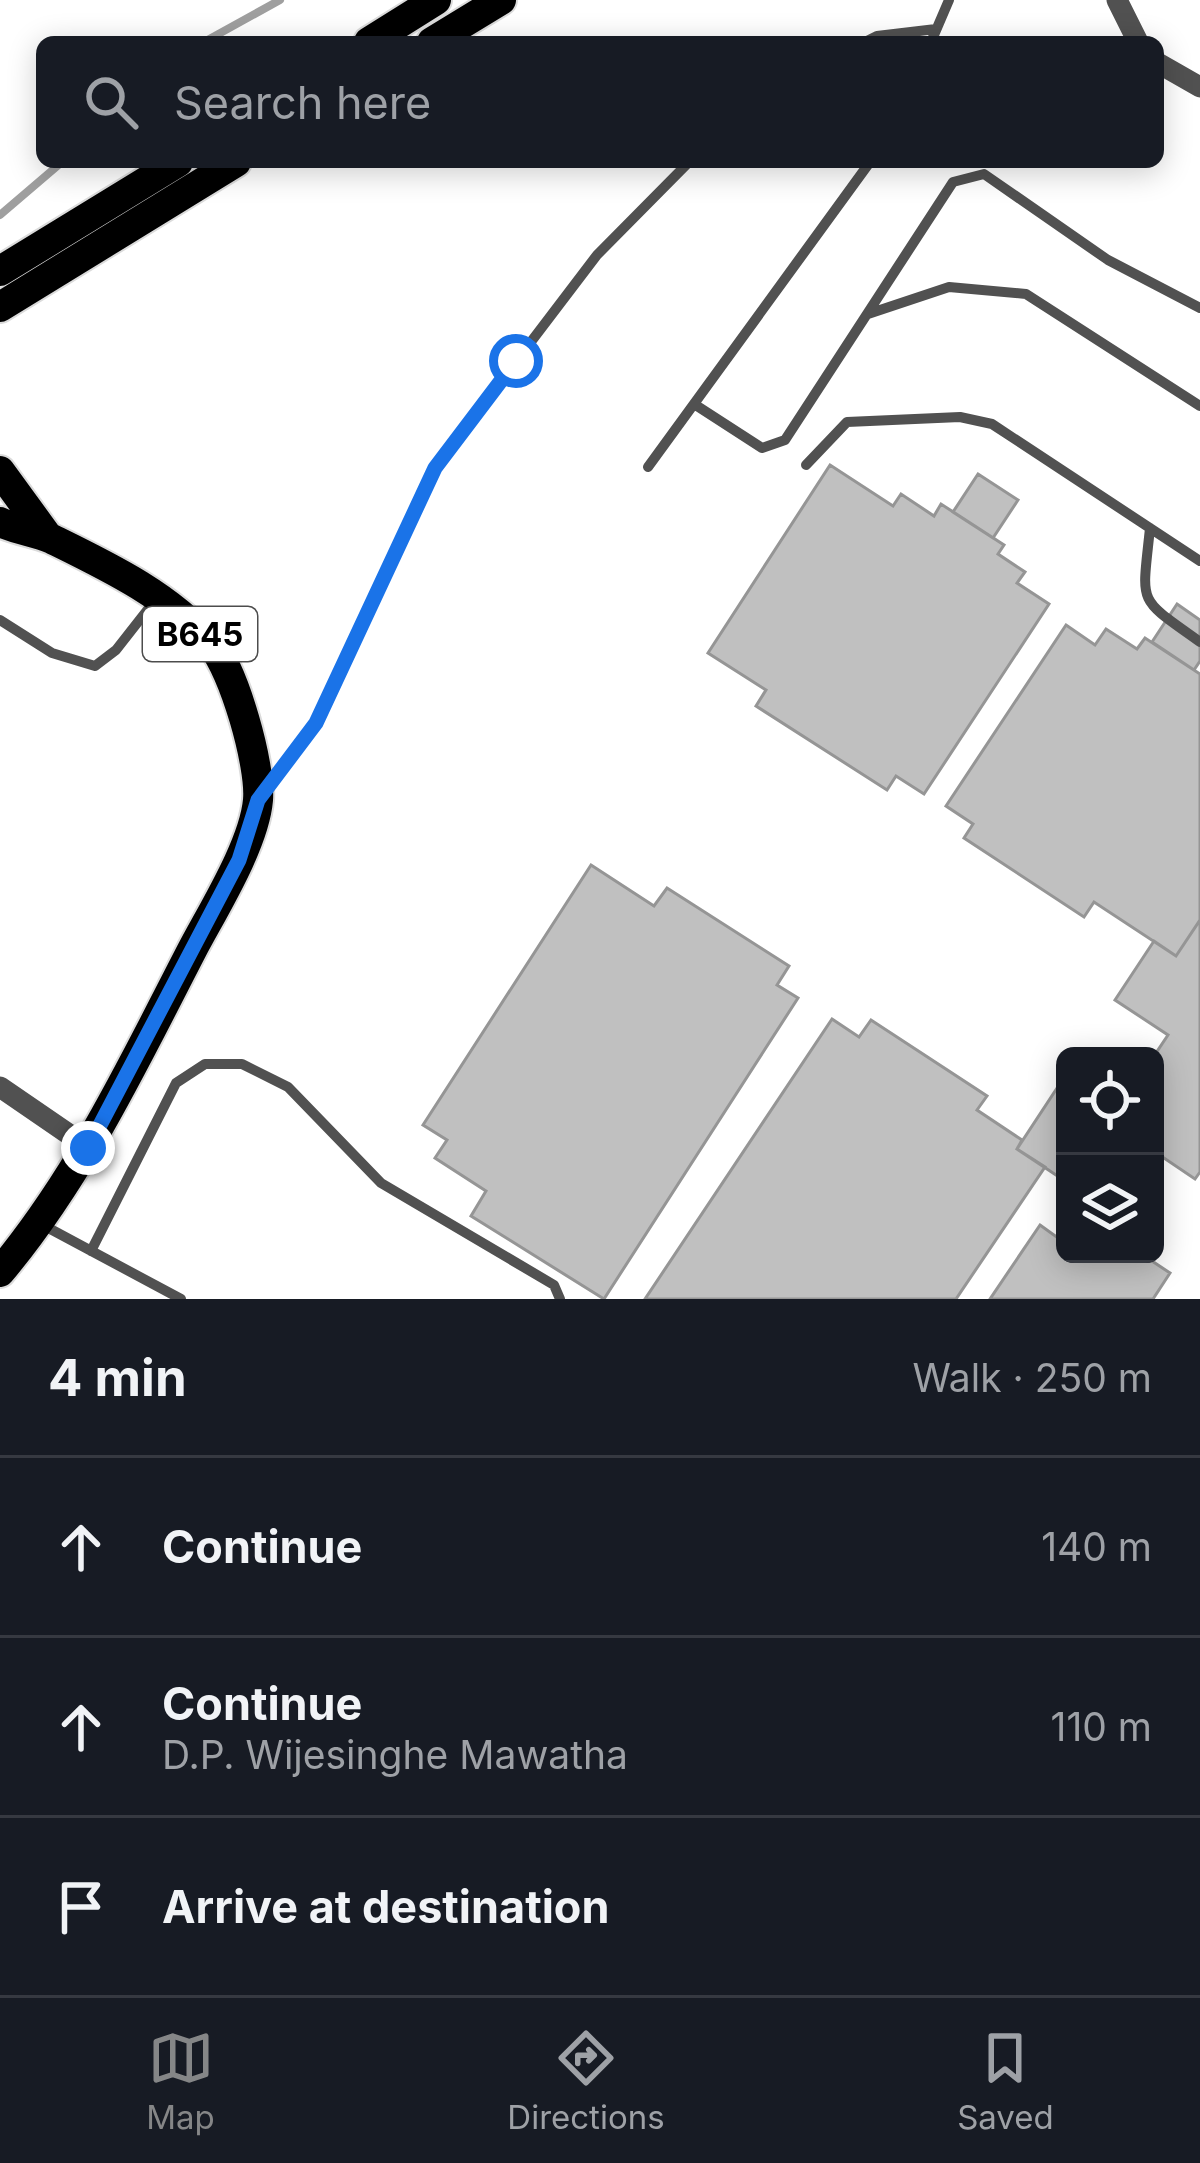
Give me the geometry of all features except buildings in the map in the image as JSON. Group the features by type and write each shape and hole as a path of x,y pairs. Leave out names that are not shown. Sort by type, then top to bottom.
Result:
{"main road":[{"path":"379,36 436,0"},
{"path":"442,36 501,0"},
{"path":"0,331 7,290 170,168"},
{"path":"7,290 225,168"},
{"name":"B645","path":"0,471 48,537"},
{"name":"B645","path":"0,522 48,537 118,572 158,597 214,647 250,731 258,800 239,860 88,1148 40,1223 0,1272"}],"street":[{"path":"1117,0 1135,36"},
{"path":"1164,66 1200,87"},
{"path":"0,1087 88,1148"}],"lane":[{"path":"933,36 949,0"},
{"path":"884,36 936,29"},
{"path":"258,800 316,723 435,468 597,255 683,168"},
{"path":"648,466 866,168"},
{"path":"694,404 762,448 785,440 953,182 983,174 1108,260 1200,308"},
{"path":"868,314 949,287 1026,294 1200,406"},
{"path":"806,465 847,422 960,417 992,424 1200,562"},
{"path":"1150,528 1143,590 1150,606 1200,642"},
{"path":"0,620 52,653 95,666 116,650 158,597"},
{"path":"91,1251 176,1083 205,1064 242,1064 289,1087 381,1184 554,1285 560,1299"},
{"path":"40,1223 181,1299"}],"waterway":[{"path":"215,36 280,0"},
{"path":"0,215 55,168"}],"route":[{"path":"88,1148 239,860 258,800 316,723 435,468 516,361"}]}
